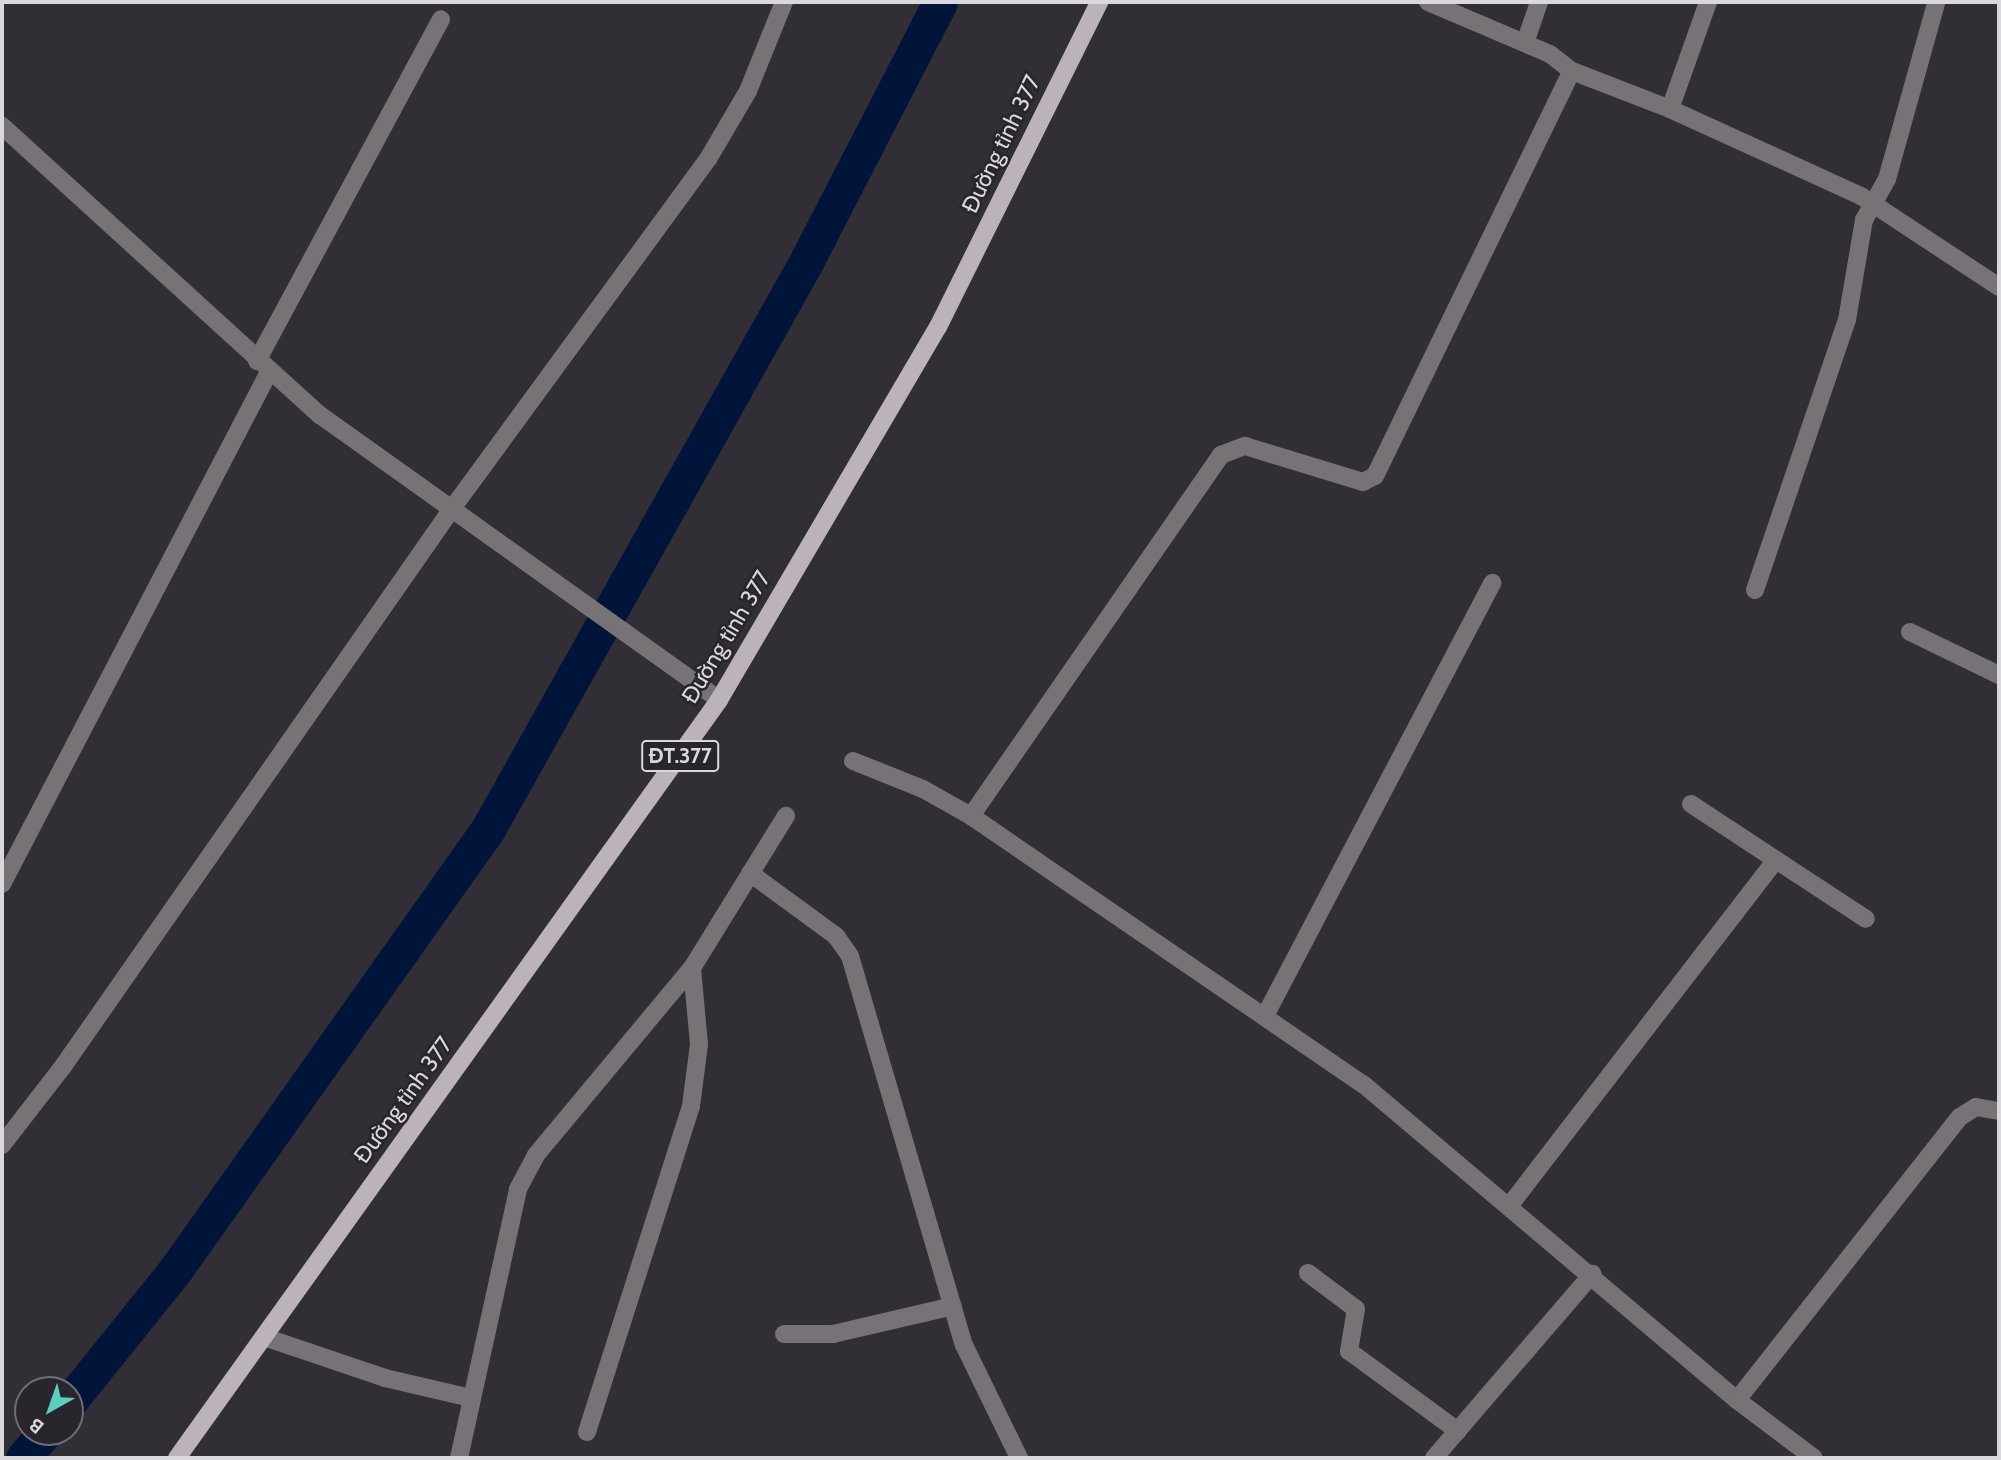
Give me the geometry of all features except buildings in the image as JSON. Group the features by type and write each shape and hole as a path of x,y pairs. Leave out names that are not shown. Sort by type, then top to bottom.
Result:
{"main road":[{"name":"Đường tỉnh 377","path":"177,1458 719,700 938,327 1099,2"}],"street":[{"path":"2,1145 64,1065 452,510 708,159 748,91 784,2"},
{"path":"1428,2 1525,43 1572,71 1670,109 1872,203 1999,287"},
{"path":"1525,43 1539,2"},
{"path":"1670,109 1708,2"},
{"path":"1755,590 1847,320 1864,220 1887,178 1900,141 1936,4"},
{"path":"2,884 441,19"},
{"path":"971,816 1221,455 1245,446 1363,482 1375,476 1572,71"},
{"path":"2,125 263,366 320,415 719,700"},
{"path":"1266,1014 1492,583"},
{"path":"1910,632 1999,675"},
{"path":"853,761 923,789 971,816 1266,1014 1363,1084 1592,1274 1737,1400 1814,1458"},
{"path":"1691,804 1866,919"},
{"path":"459,1458 518,1189 536,1155 692,968 786,816"},
{"path":"1510,1205 1775,861"},
{"path":"750,873 836,936 850,956 964,1345 1019,1458"},
{"path":"587,1432 691,1106 699,1044 692,968"},
{"path":"1737,1400 1960,1117 1976,1107 1999,1111"},
{"path":"1308,1273 1356,1309 1349,1351 1458,1431"},
{"path":"1434,1458 1592,1274"},
{"path":"784,1334 833,1334 953,1306"},
{"path":"264,1336 393,1380 471,1398"}],"waterway":[{"path":"84,1384 176,1269 488,829 806,262 940,2"},
{"path":"23,1458 33,1446"}]}
